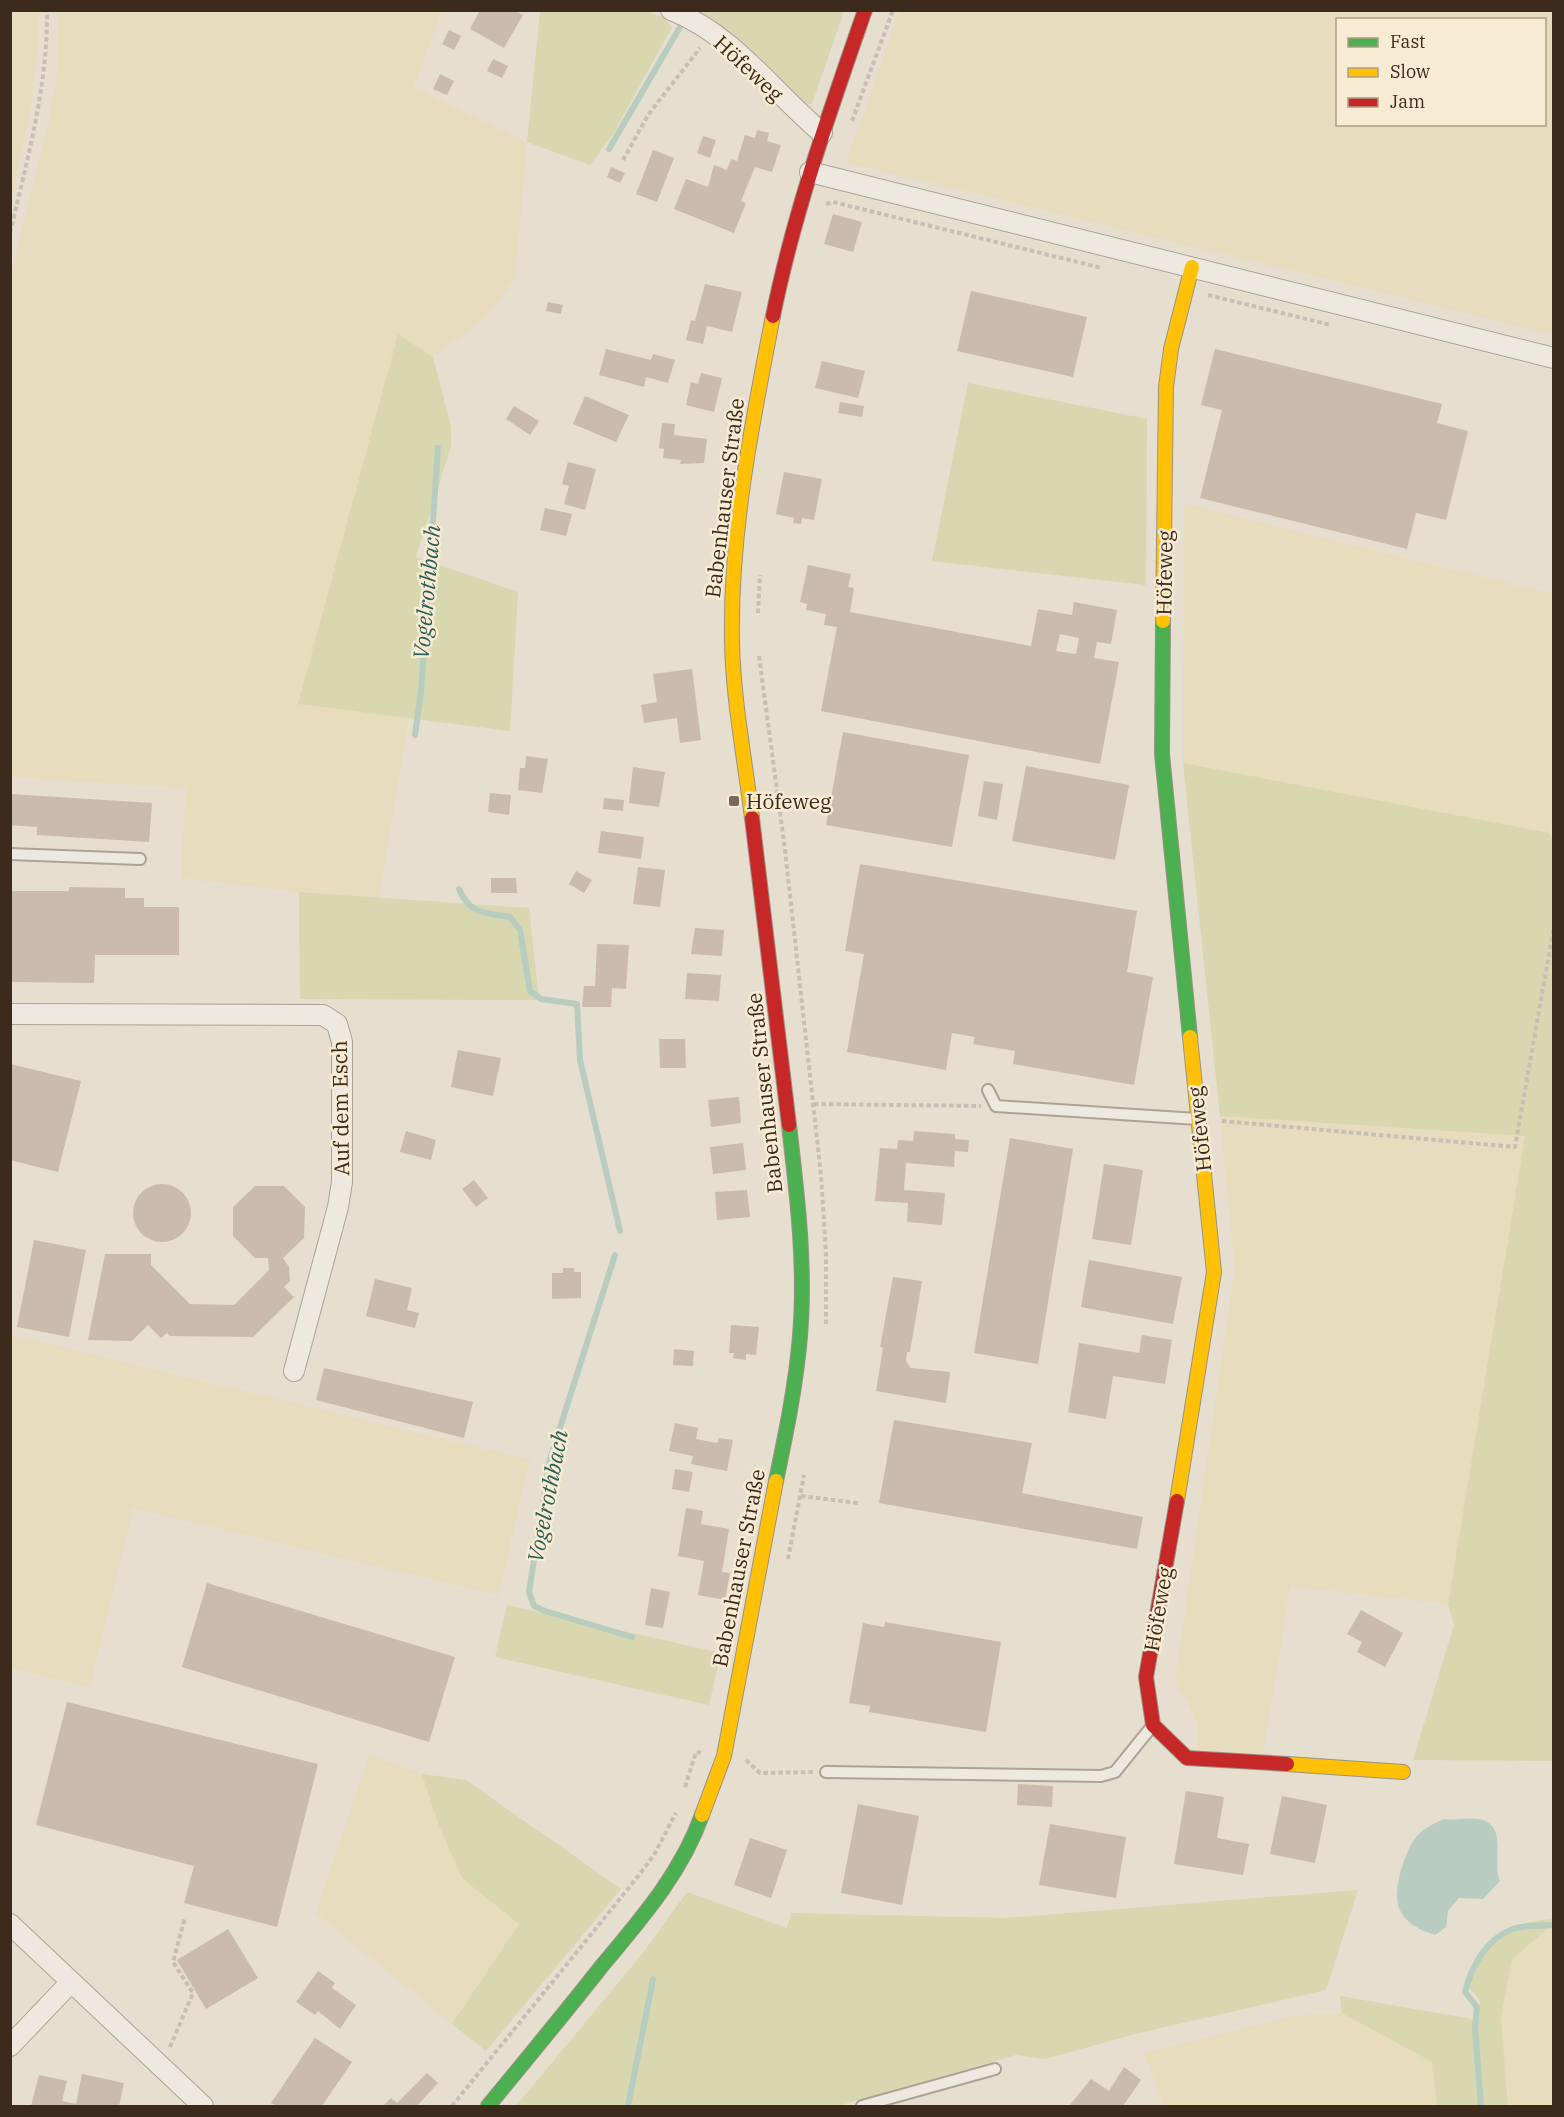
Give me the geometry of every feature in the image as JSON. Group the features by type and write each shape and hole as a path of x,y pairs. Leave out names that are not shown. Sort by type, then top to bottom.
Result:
{"main road":[{"name":"Babenhauser Straße","path":"488,2106 646,1913 673,1876 695,1836 724,1756 791,1405 800,1323 796,1187 741,729 732,644 732,605 737,534 758,391 783,267 822,133 865,10"},
{"name":"Höfeweg","path":"1153,1725 1146,1677 1184,1463 1214,1272 1162,754 1166,387 1171,349 1192,267"},
{"path":"1153,1725 1187,1758 1403,1772"}],"street":[{"name":"Höfeweg","path":"671,10 696,20 745,60 799,114 822,133"},
{"path":"810,172 1554,358"},
{"name":"Auf dem Esch","path":"10,1014 322,1015 337,1024 342,1042 342,1182 338,1207 294,1371"},
{"path":"10,1924 203,2106"},
{"path":"10,2046 71,1982"}],"lane":[{"path":"10,854 140,859"},
{"path":"988,1090 996,1106 1197,1119"},
{"path":"826,1772 1101,1776 1115,1772 1153,1725"},
{"path":"862,2106 995,2069"}],"path":[{"path":"10,233 36,122 47,41 46,10"},
{"path":"623,160 654,106 689,60 713,34"},
{"path":"817,205 833,202 1107,269"},
{"path":"1197,1119 1515,1147 1554,926"},
{"path":"814,1104 996,1106"},
{"path":"801,1496 858,1503"},
{"path":"684,1793 696,1752"},
{"path":"747,1760 760,1773 826,1772"},
{"path":"452,2106 636,1880 654,1856 680,1803"},
{"path":"161,2067 192,1993 173,1962 185,1917"}],"shaded area":[{"path":"11,10 39,11 39,38 29,118 11,198"},
{"path":"57,11 442,11 413,87 527,142 515,278 487,317 433,357 398,334 298,704 409,718 379,897 299,892 181,878 186,788 11,777 11,275 49,121 57,75"},
{"path":"900,11 1553,11 1553,334 846,162"},
{"path":"1184,504 1553,594 1554,804 1549,833 1183,763"},
{"path":"1220,1116 1525,1136 1448,1604 1290,1586 1263,1754 1197,1750 1199,1725 1175,1681 1235,1269"},
{"path":"11,1335 530,1460 498,1595 133,1508 90,1687 11,1668"},
{"path":"369,1755 422,1774 439,1826 462,1878 520,1924 452,2024 316,1913"},
{"path":"1470,1818 1488,1822 1493,1828 1498,1844 1500,1881 1483,1899 1459,1898 1448,1911 1446,1927 1435,1935 1405,1918 1399,1908 1397,1890 1405,1857 1415,1839 1425,1829 1444,1819"},
{"path":"1553,1924 1553,2106 1508,2106 1501,2018 1512,1959"},
{"path":"1342,2013 1432,2062 1437,2106 1165,2106 1144,2053 1295,2016"}],"green space":[{"path":"540,11 646,11 663,17 672,27 613,134 590,165 527,142"},
{"path":"699,11 844,11 812,104 799,103 757,56"},
{"path":"398,334 433,357 451,427 451,446 416,557 518,592 510,731 298,704"},
{"path":"968,383 1147,419 1146,585 932,561"},
{"path":"1183,763 1549,833 1553,839 1553,1761 1413,1760 1454,1625 1448,1604 1525,1136 1220,1116"},
{"path":"299,892 529,908 539,1000 300,999"},
{"path":"507,1605 721,1653 709,1705 495,1657"},
{"path":"422,1774 466,1780 621,1889 486,2051 452,2024 519,1924 462,1878 439,1826"},
{"path":"1358,1890 1326,1990 1135,2034 1045,2059 1016,2055 837,2106 516,2106 643,1953 687,1892 787,1928 791,1913 1007,1918"},
{"path":"1553,1919 1553,1924 1512,1959 1501,2018 1508,2106 1437,2106 1432,2062 1342,2013 1340,1996 1478,2020 1480,2000 1468,1986 1480,1954 1488,1943 1497,1935 1520,1924"}],"building":[{"path":"480,10 514,10 523,15 504,48 470,29"},
{"path":"449,30 461,36 454,50 442,44"},
{"path":"493,59 508,66 502,78 487,71"},
{"path":"440,74 454,81 447,95 433,89"},
{"path":"757,130 769,133 767,141 781,145 772,172 755,167 741,201 746,203 734,233 674,209 686,179 708,187 714,165 727,170 731,159 737,161 745,135 755,138"},
{"path":"703,136 716,140 710,158 697,153"},
{"path":"653,150 674,158 657,202 636,194"},
{"path":"611,167 625,173 620,183 607,177"},
{"path":"833,214 862,222 853,252 824,244"},
{"path":"705,284 742,292 732,332 707,326 703,344 686,340 691,320 695,321"},
{"path":"971,291 1087,317 1073,377 957,351"},
{"path":"548,302 563,305 561,314 546,311"},
{"path":"606,349 651,360 653,354 675,360 668,383 646,377 644,387 599,375"},
{"path":"1215,349 1442,404 1437,423 1468,431 1446,520 1416,513 1407,549 1200,498 1222,410 1201,405"},
{"path":"822,361 865,371 858,398 815,388"},
{"path":"701,373 722,378 714,412 686,405 691,382 698,384"},
{"path":"585,396 629,415 616,442 573,424"},
{"path":"840,402 864,406 862,417 838,413"},
{"path":"514,406 539,421 530,435 506,419"},
{"path":"662,423 675,424 674,435 707,439 704,463 680,464 681,460 663,458 664,449 659,448"},
{"path":"568,462 596,469 585,510 564,504 569,486 562,484"},
{"path":"784,472 822,479 814,520 802,518 801,524 793,523 794,518 776,514"},
{"path":"545,508 572,514 566,536 540,530"},
{"path":"808,565 851,574 848,587 854,588 850,612 1031,646 1038,609 1072,615 1074,602 1117,610 1111,644 1097,642 1094,658 1119,662 1100,764 821,711 837,627 824,625 826,614 806,610 807,604 800,602","holes":["1060,634 1079,638 1076,654 1056,651"]},
{"path":"692,669 701,740 680,743 677,718 644,723 641,705 657,702 653,674"},
{"path":"843,732 969,755 952,847 826,825"},
{"path":"526,756 548,759 542,793 518,790 520,768 525,768"},
{"path":"1026,766 1129,785 1115,860 1012,841"},
{"path":"633,767 665,772 659,807 629,803"},
{"path":"984,781 1003,784 997,820 978,816"},
{"path":"490,793 511,795 509,815 488,812"},
{"path":"10,794 152,803 149,842 37,835 37,827 10,825"},
{"path":"604,798 624,800 623,811 603,809"},
{"path":"601,831 644,837 641,859 598,853"},
{"path":"860,864 1137,911 1127,972 1153,977 1134,1085 1013,1064 1015,1051 973,1044 975,1037 952,1033 946,1070 847,1052 864,954 845,951"},
{"path":"638,867 665,870 660,907 633,904"},
{"path":"576,871 592,880 584,893 569,884"},
{"path":"491,878 516,878 517,893 491,893"},
{"path":"69,887 125,888 125,898 144,898 144,907 179,907 179,955 95,955 94,983 10,982 10,891 69,891"},
{"path":"695,928 724,930 722,956 691,954"},
{"path":"597,944 629,945 626,989 612,988 611,1007 582,1007 584,986 595,986"},
{"path":"687,973 721,975 719,1001 685,999"},
{"path":"659,1039 685,1039 686,1068 660,1068"},
{"path":"458,1050 501,1058 493,1096 451,1087"},
{"path":"10,1064 81,1081 58,1172 10,1160"},
{"path":"739,1097 741,1123 711,1127 708,1100"},
{"path":"406,1131 436,1140 431,1160 400,1152"},
{"path":"914,1131 955,1134 955,1139 969,1140 968,1152 955,1151 954,1167 906,1163 904,1190 945,1193 942,1225 907,1222 908,1203 875,1201 880,1148 897,1149 898,1140 913,1141"},
{"path":"1010,1138 1073,1149 1038,1364 974,1353"},
{"path":"743,1143 746,1170 713,1174 710,1147"},
{"path":"1104,1164 1143,1170 1131,1245 1092,1239"},
{"path":"474,1180 488,1198 476,1207 462,1189"},
{"path":"156,1184 168,1184 183,1192 191,1207 191,1219 183,1234 168,1242 156,1242 141,1234 133,1219 133,1207 141,1192"},
{"path":"255,1186 284,1186 305,1207 304,1238 283,1258 289,1267 290,1281 284,1287 294,1297 253,1337 170,1336 167,1333 161,1338 148,1325 132,1341 88,1340 105,1254 151,1254 151,1265 190,1304 234,1305 269,1270 268,1258 255,1258 233,1236 233,1207"},
{"path":"747,1190 750,1217 717,1220 715,1192"},
{"path":"34,1240 86,1250 69,1337 17,1327"},
{"path":"1089,1260 1182,1277 1173,1324 1081,1307"},
{"path":"563,1268 574,1268 574,1272 581,1272 581,1298 552,1299 552,1273 563,1273"},
{"path":"893,1277 922,1281 910,1352 907,1352 906,1361 911,1368 950,1372 946,1403 876,1391 883,1348 880,1347"},
{"path":"375,1279 412,1288 407,1310 419,1313 415,1328 366,1316"},
{"path":"731,1325 759,1327 756,1355 746,1354 746,1360 733,1358 734,1353 729,1353"},
{"path":"1142,1335 1172,1340 1165,1384 1113,1376 1106,1419 1068,1412 1079,1343 1139,1353"},
{"path":"674,1349 694,1351 693,1366 673,1365"},
{"path":"324,1368 473,1402 464,1438 316,1400"},
{"path":"894,1420 1032,1443 1022,1493 1143,1517 1137,1549 879,1503"},
{"path":"675,1423 698,1428 696,1439 717,1443 719,1438 733,1440 727,1471 691,1464 693,1456 669,1451"},
{"path":"675,1469 693,1472 689,1492 672,1489"},
{"path":"686,1508 703,1511 701,1524 729,1529 722,1572 730,1573 725,1600 698,1595 704,1561 678,1556"},
{"path":"207,1583 455,1657 429,1742 182,1667"},
{"path":"651,1588 670,1592 663,1628 645,1625"},
{"path":"1361,1610 1403,1633 1385,1667 1357,1652 1362,1642 1347,1634"},
{"path":"885,1622 1001,1642 986,1732 869,1712 870,1706 849,1703 863,1623 884,1627"},
{"path":"67,1702 318,1764 277,1927 184,1903 194,1866 36,1825"},
{"path":"1018,1784 1053,1786 1052,1807 1017,1805"},
{"path":"1186,1791 1224,1797 1217,1838 1249,1844 1243,1875 1174,1864"},
{"path":"1282,1796 1327,1805 1315,1863 1270,1854"},
{"path":"858,1804 919,1816 902,1905 841,1893"},
{"path":"1050,1824 1126,1837 1116,1898 1039,1885"},
{"path":"750,1838 787,1850 771,1898 734,1885"},
{"path":"228,1929 258,1978 206,2009 177,1960"},
{"path":"318,1971 335,1983 332,1988 356,2005 340,2029 318,2011 315,2015 296,2002"},
{"path":"315,2038 352,2062 322,2106 276,2106 271,2103"},
{"path":"1124,2067 1141,2080 1123,2106 1069,2106 1091,2079 1109,2091"},
{"path":"427,2073 438,2083 417,2106 383,2106 391,2098 397,2103"},
{"path":"82,2074 124,2083 119,2106 31,2106 39,2075 67,2081 62,2101 76,2104"}],"waterway":[{"name":"Vogelrothbach","path":"609,149 680,27"},
{"name":"Vogelrothbach","path":"415,735 421,692 438,448"},
{"name":"Vogelrothbach","path":"459,889 468,904 486,913 510,917 520,930 530,991 541,999 577,1004 580,1060 620,1231"},
{"name":"Vogelrothbach","path":"615,1255 550,1459 529,1592 534,1606 545,1611 632,1637"},
{"path":"1481,2106 1475,2028 1477,2007 1465,1992 1472,1972 1482,1953 1506,1932 1520,1927 1554,1925"},
{"name":"Vogelrothbach","path":"628,2106 653,1979"}],"traffic: fast":[{"path":"1163,621 1162,754 1190,1037"},
{"path":"776,1481 793,1391 802,1310 800,1230 789,1125"},
{"path":"488,2106 658,1895 683,1857 702,1815"}],"traffic: slow":[{"path":"1163,621 1166,387 1171,349 1192,267"},
{"path":"752,818 735,685 732,600 744,478 773,316"},
{"path":"1177,1501 1214,1272 1190,1037"},
{"path":"702,1815 724,1756 776,1481"},
{"path":"1287,1764 1403,1772"}],"traffic: jam":[{"path":"773,316 802,200 865,10"},
{"path":"752,818 789,1125"},
{"path":"1177,1501 1146,1677 1153,1725 1187,1758 1287,1764"}],"place":[{"name":"Höfeweg","path":"734,801"}]}
